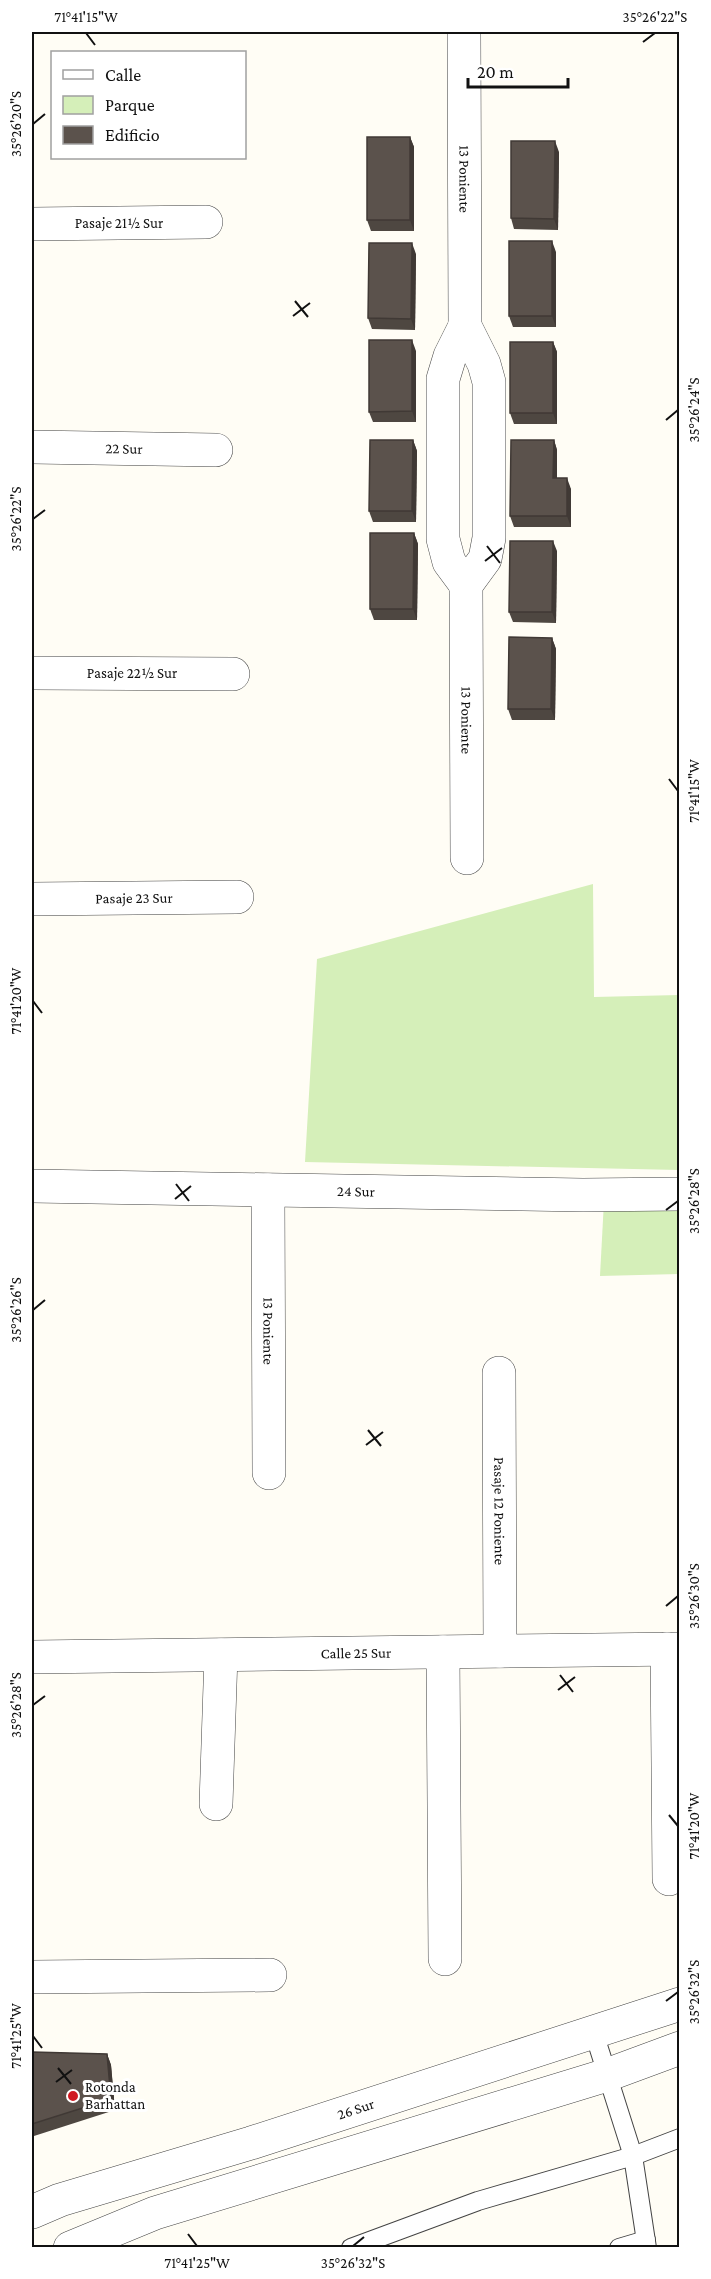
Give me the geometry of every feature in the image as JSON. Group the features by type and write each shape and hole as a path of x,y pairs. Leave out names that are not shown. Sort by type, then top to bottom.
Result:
{"street":[{"name":"13 Poniente","path":"465,32 465,326 450,356 443,379 443,538 449,562 466,585 467,858"},
{"name":"Pasaje 21½ Sur","path":"32,224 206,222"},
{"name":"13 Poniente","path":"465,326 484,364 489,382 489,538 485,559 466,585"},
{"name":"22 Sur","path":"32,447 216,450"},
{"name":"Pasaje 22½ Sur","path":"32,673 233,674"},
{"name":"Pasaje 23 Sur","path":"32,899 237,897"},
{"name":"24 Sur","path":"32,1186 680,1194"},
{"name":"13 Poniente","path":"268,1190 269,1473"},
{"name":"Pasaje 12 Poniente","path":"499,1373 500,1650"},
{"name":"Calle 25 Sur","path":"32,1657 673,1649"},
{"path":"669,1879 673,1649"},
{"path":"443,1652 445,1959"},
{"path":"216,1804 221,1655"},
{"path":"32,1977 270,1975"},
{"name":"26 Sur","path":"32,2213 60,2200 262,2139 680,2004"},
{"path":"70,2247 154,2213 607,2075 680,2048"},
{"path":"32,2213 46,2224 54,2247"}],"lane":[{"path":"594,2033 633,2156 646,2244 620,2247"},
{"path":"351,2247 372,2244 478,2201 633,2156 680,2138"}],"green space":[{"path":"593,884 594,997 679,995 679,1170 305,1162 317,959"},
{"path":"679,1200 679,1274 600,1276 604,1201"}],"building":[{"path":"367,137 410,137 410,220 367,220"},
{"path":"511,141 555,141 554,219 511,218"},
{"path":"509,241 552,241 552,316 509,316"},
{"path":"369,243 412,243 411,319 368,318"},
{"path":"369,340 412,340 412,411 369,412"},
{"path":"510,342 553,342 553,413 510,413"},
{"path":"370,440 413,440 412,511 369,511"},
{"path":"511,440 554,440 553,478 567,478 567,516 510,516"},
{"path":"370,533 414,533 413,609 370,609"},
{"path":"510,541 553,541 552,612 509,612"},
{"path":"509,637 552,638 551,709 508,709"},
{"name":"Rotonda Barhattan","path":"32,2052 107,2054 111,2099 32,2124"}],"place":[{"name":"Rotonda Barhattan","path":"73,2096"}]}
